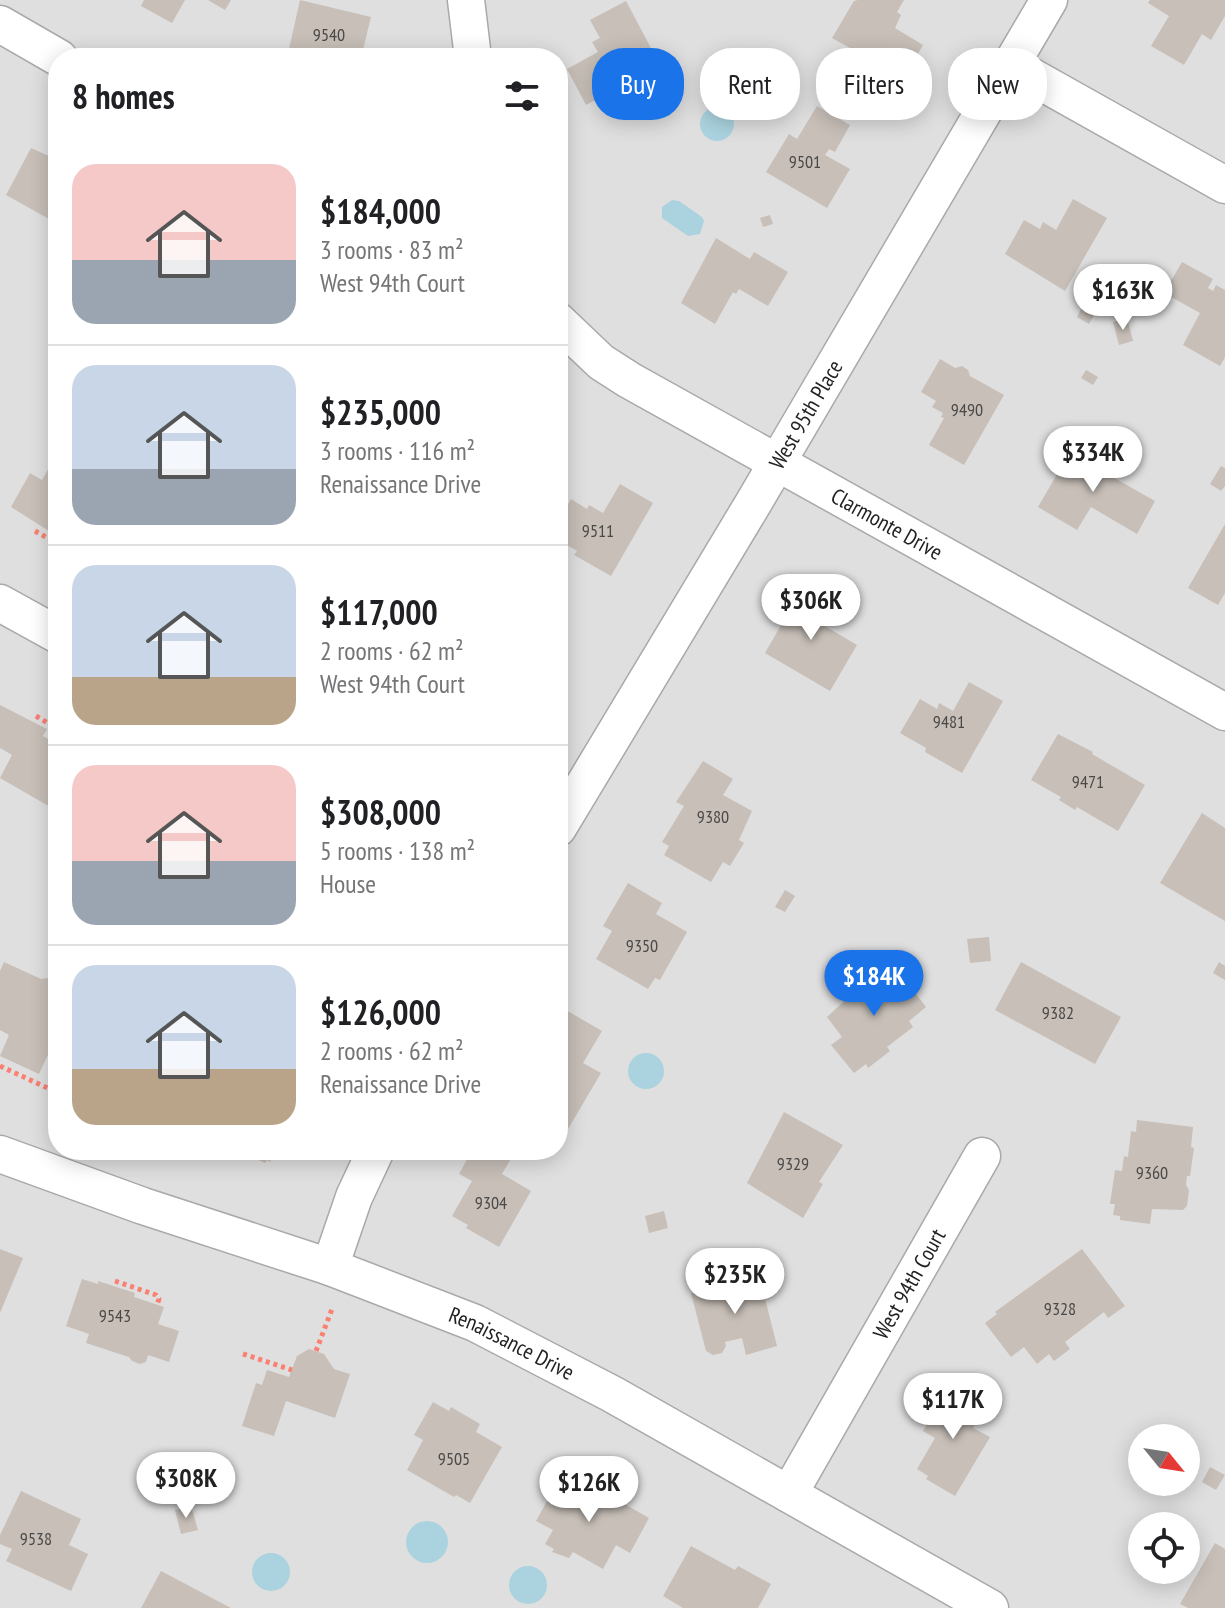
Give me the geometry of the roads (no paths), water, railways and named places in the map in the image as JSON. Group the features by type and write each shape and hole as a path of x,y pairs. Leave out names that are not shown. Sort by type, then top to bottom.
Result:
{"street":[{"path":"466,0 472,48"},
{"name":"West 95th Place","path":"1021,48 1049,0"},
{"path":"0,24 48,52"},
{"path":"1047,85 1225,185"},
{"name":"West 95th Place","path":"568,811 778,463 979,120"},
{"name":"Clarmonte Drive","path":"568,331 601,362 1225,712"},
{"path":"0,603 48,629"},
{"name":"Renaissance Drive","path":"0,1154 143,1206 330,1267 475,1323 530,1350 990,1608"},
{"name":"West 94th Court","path":"789,1494 982,1156"},
{"path":"330,1267 354,1197 371,1160"}],"water":[{"path":"701,120 733,120 733,131 724,140 710,140 701,131"},
{"path":"672,200 679,201 702,217 704,221 700,234 688,236 662,218 662,207"},
{"path":"646,1053 659,1058 664,1071 659,1084 646,1089 633,1084 628,1071 633,1058"},
{"path":"427,1521 442,1527 448,1542 442,1557 427,1563 412,1557 406,1542 412,1527"},
{"path":"271,1553 284,1559 290,1572 284,1585 271,1591 258,1585 252,1572 258,1559"},
{"path":"528,1566 542,1571 547,1585 542,1599 528,1604 514,1599 509,1585 514,1571"}]}
